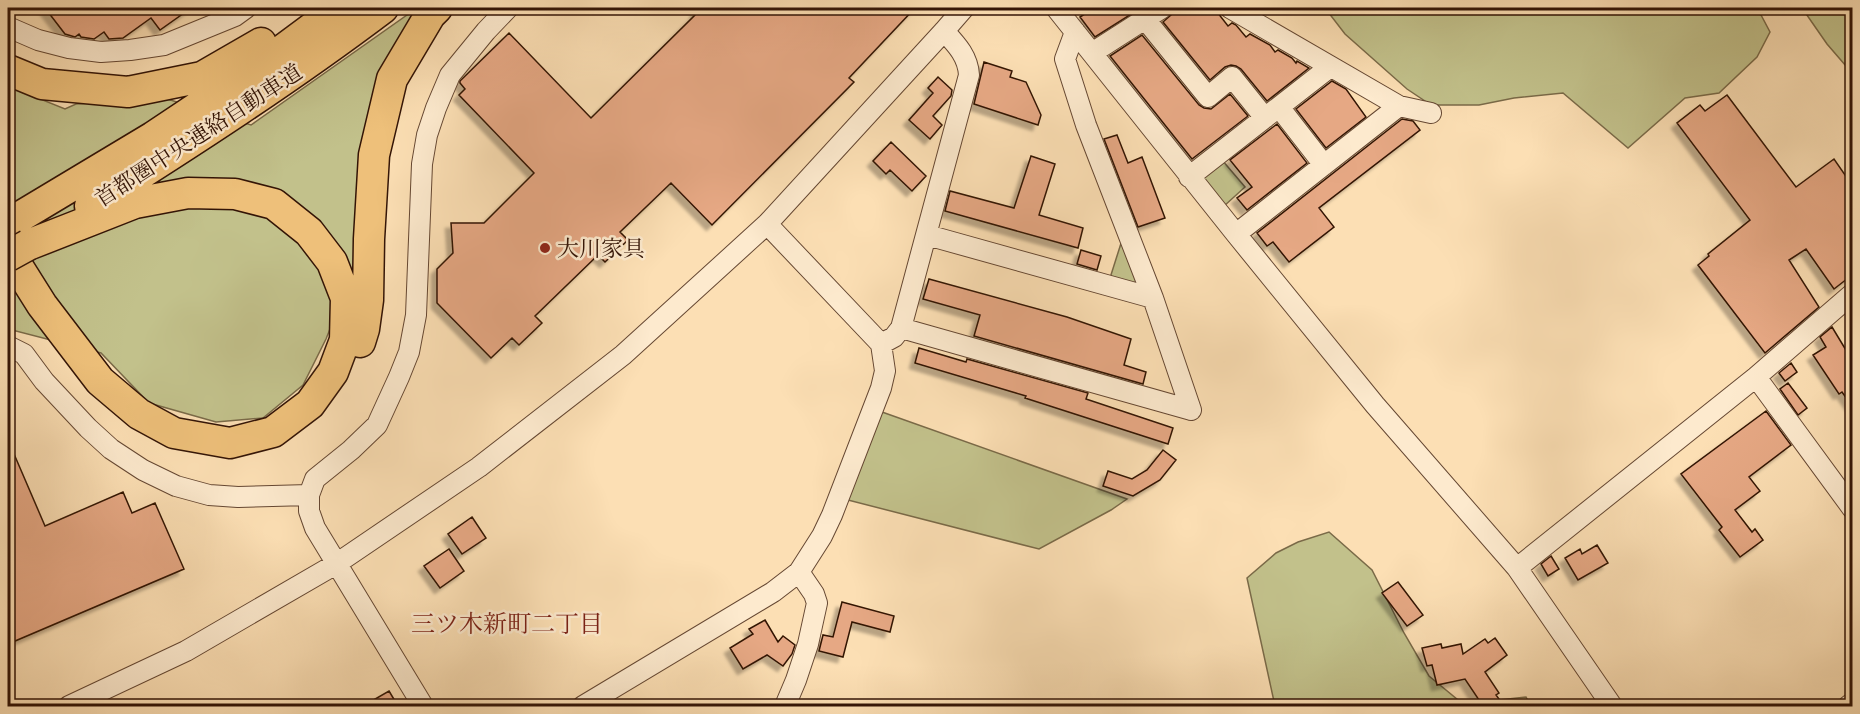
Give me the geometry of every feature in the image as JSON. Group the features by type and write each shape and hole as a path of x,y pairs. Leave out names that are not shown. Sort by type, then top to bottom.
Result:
{"highway":[{"path":"8,70 42,84 128,92 202,77 324,8"},
{"name":"首都圏中央連絡自動車道","path":"13,239 153,137 273,57 339,8"},
{"name":"首都圏中央連絡自動車道","path":"13,239 208,131 325,52 383,8"},
{"path":"8,276 61,357 100,405 142,435 184,451 236,458 288,444 325,413 353,371 364,329 368,300 374,155 392,80 430,15 437,8"},
{"path":"188,193 235,194 274,204 309,232 332,262 346,298 345,340 333,372 310,404 273,432 230,443 174,433 139,414 100,381 42,305 13,239 135,202 188,193"}],"street":[{"path":"8,27 38,40 69,48 101,52 130,50 164,45 235,16 246,8"},
{"path":"423,706 315,528 309,511 309,495 315,479 376,426 399,377 409,352 416,315 422,164 427,135 450,75 508,8"},
{"path":"69,706 186,651 336,564 479,467 623,355 767,224 964,8"},
{"path":"1056,8 1189,177 1376,405 1517,568 1612,706"},
{"path":"1092,53 1162,8"},
{"path":"1230,8 1399,106 1431,113"},
{"path":"1146,19 1208,97 1232,77 1272,112 1324,165"},
{"path":"880,344 894,337 901,328 969,75 966,59 960,48 944,31"},
{"path":"901,328 1191,410 1154,298 1086,124 1065,59 1075,32"},
{"path":"1189,177 1330,67"},
{"path":"1236,234 1399,106"},
{"path":"583,706 773,592 799,572 822,536 832,515 881,388 885,371 880,344 767,224"},
{"path":"927,235 1154,298"},
{"path":"1517,568 1756,377 1852,294"},
{"path":"8,346 24,354 44,381 88,428 111,449 143,470 176,486 209,495 238,497 309,495"},
{"path":"1756,377 1852,508"},
{"path":"784,706 805,653 818,603 799,572"},
{"path":"1848,706 1852,703"}],"shaded area":[{"path":"417,8 358,259 326,339 303,385 263,418 216,422 149,403 101,353 8,329 8,86 65,109 76,104 164,98 251,125"},
{"path":"1325,8 1750,8 1761,15 1770,32 1757,57 1719,93 1685,98 1628,148 1563,93 1514,98 1479,105 1431,105 1407,89 1345,34"},
{"path":"1802,8 1852,8 1852,73 1827,44"},
{"path":"1222,160 1245,187 1223,207 1204,184 1203,176"},
{"path":"1123,237 1143,288 1110,278"},
{"path":"882,412 1127,499 1039,549 844,499"},
{"path":"1329,532 1372,570 1429,676 1463,704 1526,697 1531,706 1275,706 1247,578 1276,553 1298,542"}],"building":[{"path":"45,8 191,8 160,30 151,18 123,38 109,39 104,32 94,39 81,37 79,34 75,37 65,34"},
{"path":"697,8 915,8 849,78 854,82 712,225 671,183 620,232 628,240 605,262 598,255 535,316 542,323 519,345 512,338 491,358 437,303 437,269 453,253 451,223 484,223 534,173 459,95 465,89 460,81 509,33 591,118 695,15"},
{"path":"1094,8 1141,8 1095,37 1080,17"},
{"path":"1174,8 1214,8 1228,26 1232,23 1236,25 1246,37 1250,34 1270,45 1275,52 1278,50 1296,63 1297,61 1309,68 1267,101 1236,66 1225,67 1210,80 1163,22 1172,14"},
{"path":"1142,35 1199,105 1211,109 1230,94 1248,116 1192,159 1110,56"},
{"path":"984,62 1012,71 1010,77 1026,82 1041,115 1038,125 974,104"},
{"path":"938,77 952,90 951,96 933,116 942,125 930,139 909,120 933,93 928,88"},
{"path":"1332,81 1346,89 1366,117 1326,148 1296,109"},
{"path":"1727,95 1796,187 1834,159 1852,185 1852,275 1834,289 1806,249 1789,260 1819,307 1765,353 1698,265 1750,220 1677,123 1700,105 1705,111"},
{"path":"1402,119 1413,121 1420,130 1319,208 1334,227 1289,262 1273,242 1267,246 1257,233"},
{"path":"1277,124 1307,163 1247,210 1237,198 1252,187 1230,160"},
{"path":"1117,135 1128,163 1142,157 1165,218 1138,227 1104,139"},
{"path":"891,142 926,176 912,191 890,170 886,174 873,161"},
{"path":"1031,156 1055,164 1039,215 1083,228 1078,248 945,211 950,191 1014,208"},
{"path":"1081,250 1101,256 1097,270 1077,264"},
{"path":"929,279 1067,317 1131,339 1124,365 1146,372 1143,384 974,336 980,315 923,299"},
{"path":"1832,327 1852,360 1852,406 1842,392 1839,394 1813,355 1826,347 1820,337"},
{"path":"919,348 1088,393 1086,399 1173,428 1168,444 1025,398 1026,396 915,363"},
{"path":"1791,363 1797,372 1785,381 1779,373"},
{"path":"1788,383 1807,408 1798,415 1780,389"},
{"path":"1766,411 1791,445 1749,477 1760,491 1735,510 1752,532 1755,529 1763,540 1740,557 1719,530 1722,527 1681,474"},
{"path":"8,440 45,526 123,492 132,513 155,503 184,569 8,644"},
{"path":"1163,450 1176,460 1160,480 1133,496 1103,486 1108,471 1132,479 1147,470"},
{"path":"472,517 486,538 462,554 448,534"},
{"path":"1597,545 1608,563 1578,580 1565,558 1580,549 1582,554"},
{"path":"449,549 464,571 440,588 424,566"},
{"path":"1551,556 1559,569 1548,576 1541,564"},
{"path":"1398,582 1423,615 1407,626 1382,593"},
{"path":"842,602 894,616 890,632 852,622 843,657 819,651 823,635 833,637"},
{"path":"765,620 778,642 783,636 795,645 792,654 783,666 767,655 743,669 730,648 753,634 749,629"},
{"path":"1495,638 1507,655 1485,672 1499,693 1496,695 1504,706 1483,706 1465,679 1437,685 1432,665 1427,666 1422,648 1441,644 1442,648 1461,644 1463,654 1485,639 1488,643"},
{"path":"389,691 398,706 363,706"}],"place":[{"name":"大川家具","path":"545,248"}],"district":[{"name":"三ツ木新町二丁目","path":"507,624"}]}
